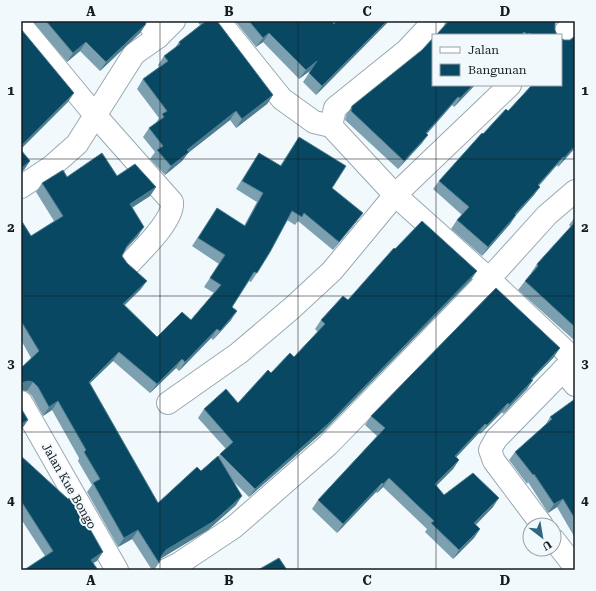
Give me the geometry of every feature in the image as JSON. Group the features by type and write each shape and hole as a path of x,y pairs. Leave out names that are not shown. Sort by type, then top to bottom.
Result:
{"street":[{"path":"21,187 51,167 77,144 90,126 95,115 134,54 152,29 174,21"},
{"path":"219,21 282,99 314,122 331,126 396,195 489,279 572,368 496,439 490,450 494,462 536,517"},
{"path":"331,126 335,108 407,50 434,21"},
{"path":"562,35 575,23"},
{"path":"21,25 95,115 172,202 173,208 161,227 130,263"},
{"path":"168,403 239,353 292,308 332,271 396,195 509,86"},
{"path":"166,570 180,563 234,527 278,491 328,445 489,279 547,215 575,191"},
{"name":"Jalan Kue Bongo","path":"21,402 117,570"},
{"path":"562,551 575,568"}],"building":[{"path":"46,21 145,21 146,24 106,62 86,42 73,53"},
{"path":"206,21 217,21 273,95 242,119 236,111 187,150 189,152 171,166 157,150 163,146 149,128 164,117 162,114 167,111 143,79 168,61 164,56"},
{"path":"249,21 332,21 334,24 336,21 387,21 322,86 309,73 317,61 306,70 269,33 263,38"},
{"path":"449,21 557,21 555,23 557,34 527,34 524,32 522,34 437,34"},
{"path":"21,29 74,93 21,146"},
{"path":"575,36 575,146 538,185 540,187 515,214 516,215 488,247 457,220 469,207 439,181 482,133 483,134 506,109 508,111 531,86 562,86 562,39 570,40"},
{"path":"432,39 432,86 472,86 460,98 458,97 426,133 428,135 404,161 351,111 352,106 422,50"},
{"path":"299,137 346,166 332,188 363,213 339,242 304,213 302,217 292,211 257,273 254,272 232,307 237,311 220,331 217,329 185,362 182,359 157,384 119,352 89,382 158,503 197,467 201,471 218,456 242,496 214,521 166,550 159,563 138,530 124,538 93,483 100,479 84,452 86,450 58,401 49,407 38,387 33,382 28,381 21,383 21,368 39,351 21,321 21,220 31,236 63,216 42,183 63,170 67,177 102,153 117,176 135,164 156,187 130,204 144,227 127,246 122,256 127,263 147,281 123,304 157,337 182,312 191,320 221,285 210,278 225,255 198,238 217,208 245,226 263,193 242,181 259,153 281,166"},
{"path":"21,150 30,161 21,169"},
{"path":"422,221 477,271 329,423 255,489 220,454 233,442 204,409 226,389 238,403 268,370 271,373 290,353 294,357 325,324 321,320 343,296 348,300 394,248 395,249"},
{"path":"575,222 575,327 525,281 538,266 537,264"},
{"path":"496,288 560,348 531,379 533,380 509,405 508,403 487,425 485,424 455,456 459,460 435,484 444,495 473,473 499,498 474,523 480,529 459,550 431,523 434,521 389,478 383,484 382,483 343,524 318,500 385,428 371,416"},
{"path":"575,399 575,519 563,499 554,504 534,474 533,475 515,452 552,419 550,417"},
{"path":"21,408 28,420 21,424"},
{"path":"21,456 68,499 72,497 103,552 91,560 98,570 24,570 53,551 21,501"},
{"path":"279,558 287,570 258,570"}]}
